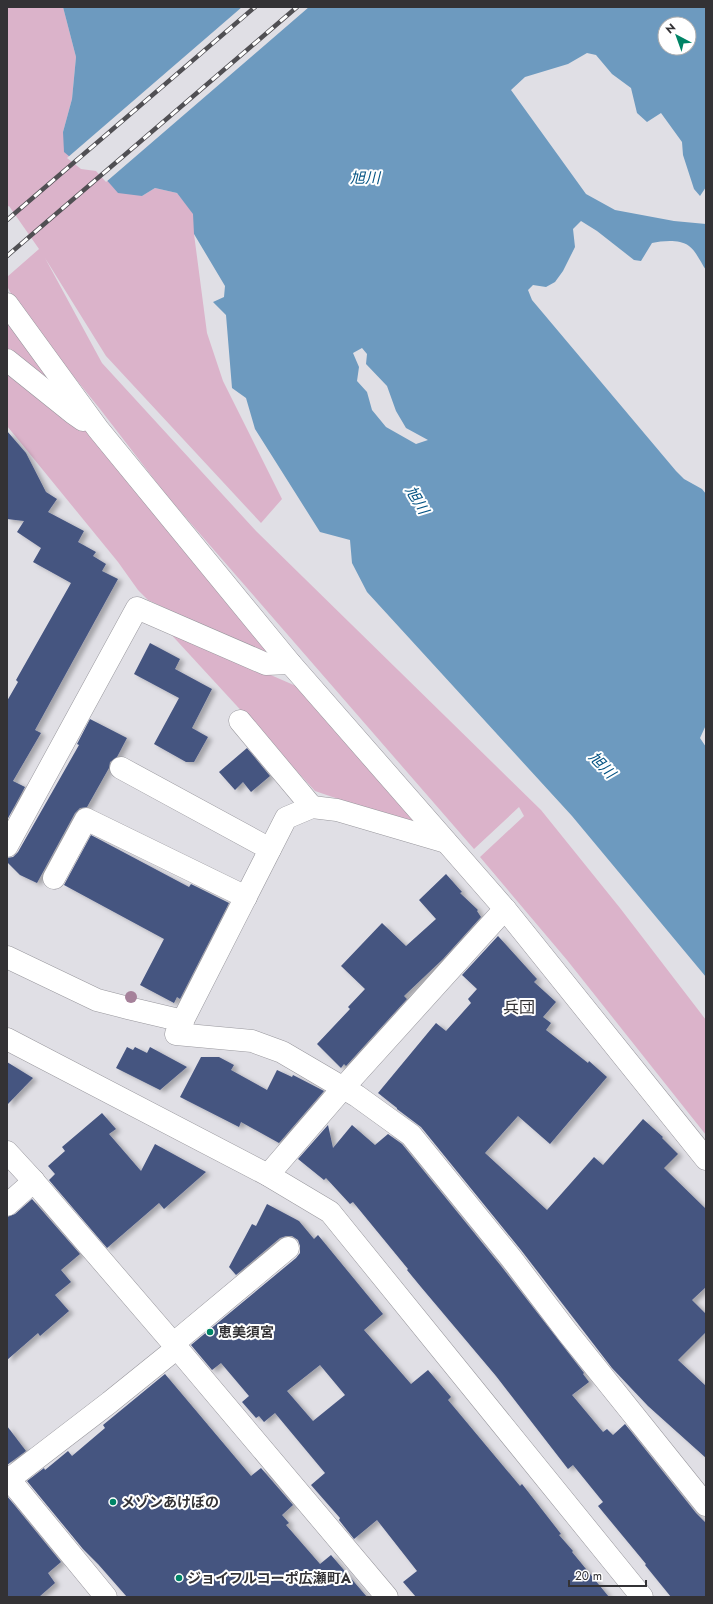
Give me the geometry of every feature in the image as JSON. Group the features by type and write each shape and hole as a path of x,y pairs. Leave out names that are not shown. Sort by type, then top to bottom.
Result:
{"street":[{"path":"7,304 98,429 290,663 505,909 706,1159"},
{"path":"7,360 73,414 98,429"},
{"path":"7,846 13,820 137,608 266,664 290,663"},
{"path":"240,721 312,808"},
{"path":"121,768 270,849"},
{"path":"179,1027 286,818 312,808 337,810 446,842"},
{"path":"54,878 86,819 246,897"},
{"path":"268,1175 343,1088 505,909"},
{"path":"7,957 97,1000 128,1008 179,1027 252,1041 282,1052 358,1096 411,1135 512,1258 568,1333 706,1505"},
{"path":"7,1039 268,1175 330,1212 642,1597"},
{"path":"7,1152 175,1345 387,1597"},
{"path":"7,1204 34,1182"},
{"path":"106,1597 8,1480 110,1402 288,1248"}],"shaded area":[{"path":"7,7 63,7 76,57 72,99 63,132 97,169 142,196 155,188 177,193 194,214 194,234 207,333 223,381 282,499 261,523 106,356 45,258 102,363 256,531 541,810 620,908 706,1020 706,1135 567,960 480,857 524,816 519,807 474,849 167,496 100,409 19,309 7,286 7,277 39,249 9,206 7,207"},
{"path":"7,316 75,410 7,354"},
{"path":"7,366 97,440 268,647 266,654 261,654 148,600 138,590 118,562 7,426"},
{"path":"167,630 296,686 423,828 315,791"}],"water":[{"name":"旭川","path":"63,7 706,7 706,187 700,196 694,189 683,155 682,142 661,113 647,122 637,113 631,88 612,74 596,55 587,53 568,64 525,77 511,90 586,194 615,210 674,221 706,224 706,270 692,248 676,241 652,243 641,261 634,260 597,231 581,221 573,229 575,247 563,271 555,282 546,287 533,285 528,290 532,300 676,471 684,479 702,489 706,494 706,725 700,738 706,747 706,977 572,816 367,592 352,563 350,540 320,532 255,429 246,398 232,388 226,315 213,302 224,297 225,286 194,234 193,214 177,193 155,188 142,196 118,193 97,169 82,167 64,152 63,132 72,99 76,57","holes":["362,348 367,354 366,364 387,386 396,411 406,428 428,440 416,444 386,427 372,410 367,392 357,381 359,367 353,353"]}],"pier":[{"path":"242,7 309,7 106,182 96,171 81,169 67,158"}],"building":[{"path":"7,431 26,453 46,492 57,499 48,512 84,531 78,542 96,552 93,556 106,564 102,571 118,579 35,730 41,733 13,781 25,787 7,820 7,701 18,682 16,680 71,583 33,562 41,548 17,532 24,521 7,519"},
{"path":"150,643 180,659 175,669 212,689 192,728 208,737 194,762 186,762 154,744 179,698 134,674"},
{"path":"90,719 127,738 117,757 110,762 109,768 87,807 80,808 75,813 37,883 20,875 7,862 7,858 13,857 18,852 79,745 77,744"},
{"path":"247,748 270,776 251,792 243,782 235,790 219,772"},
{"path":"91,835 189,887 191,884 229,903 180,999 177,997 174,1003 140,985 164,939 64,885"},
{"path":"446,874 462,892 460,893 478,910 477,911 481,917 443,959 404,996 407,999 346,1066 344,1064 341,1068 317,1044 350,1009 348,1007 365,989 341,966 382,923 406,946 436,919 419,900"},
{"path":"498,936 537,979 534,982 556,1002 543,1017 551,1023 546,1030 588,1063 589,1061 607,1077 550,1144 518,1116 485,1153 547,1210 594,1157 603,1165 643,1119 663,1137 662,1138 678,1154 664,1168 706,1209 706,1287 692,1300 706,1314 706,1332 678,1360 706,1386 706,1458 648,1406 612,1368 521,1250 421,1127 378,1093 436,1023 446,1031 471,1003 468,999 477,989 462,975"},
{"path":"127,1047 133,1050 135,1047 147,1053 150,1047 187,1067 160,1090 116,1068"},
{"path":"201,1057 219,1057 234,1065 231,1070 267,1090 277,1070 292,1077 293,1075 324,1091 279,1143 241,1122 239,1127 180,1097"},
{"path":"7,1062 33,1078 7,1105"},
{"path":"102,1113 116,1129 109,1134 141,1171 155,1144 206,1172 164,1209 159,1203 107,1248 49,1180 55,1174 48,1166 65,1151 62,1147"},
{"path":"328,1125 333,1148 352,1125 375,1145 388,1134 402,1144 501,1266 584,1373 583,1374 589,1382 572,1395 603,1432 607,1429 613,1435 625,1424 696,1513 706,1523 706,1597 671,1597 598,1506 603,1502 573,1465 568,1469 496,1376 407,1270 408,1269 353,1202 350,1204 326,1178 324,1180 298,1159"},
{"path":"32,1199 80,1254 61,1270 71,1282 55,1295 69,1311 40,1336 38,1333 7,1360 7,1217 15,1214"},
{"path":"267,1204 299,1221 314,1239 318,1235 383,1314 364,1330 411,1384 428,1370 451,1397 448,1400 520,1486 522,1484 561,1534 559,1535 573,1551 572,1552 609,1597 416,1597 403,1582 417,1571 377,1520 354,1539 339,1520 340,1518 311,1485 325,1473 275,1413 264,1422 259,1416 256,1418 242,1402 249,1396 221,1363 212,1370 191,1345 296,1258 300,1253 298,1240 292,1236 280,1238 236,1275 229,1267 252,1224 256,1226","holes":["320,1365 345,1395 313,1421 287,1391"]},
{"path":"165,1374 251,1476 261,1468 293,1505 282,1515 289,1523 286,1525 320,1564 331,1555 367,1597 127,1597 83,1549 27,1481 44,1468 45,1470 68,1451 72,1456 105,1428 103,1425"},
{"path":"7,1426 26,1451 7,1465"},
{"path":"7,1496 61,1562 48,1573 55,1583 39,1597 7,1597"}],"railway":[{"path":"7,220 255,7"},
{"path":"7,256 297,7"}],"place":[{"name":"恵美須宮","path":"210,1332"},
{"name":"メゾンあけぼの","path":"113,1502"},
{"name":"ジョイフルコーポ広瀬町A","path":"179,1578"}],"district":[{"name":"兵団","path":"519,1007"}]}
